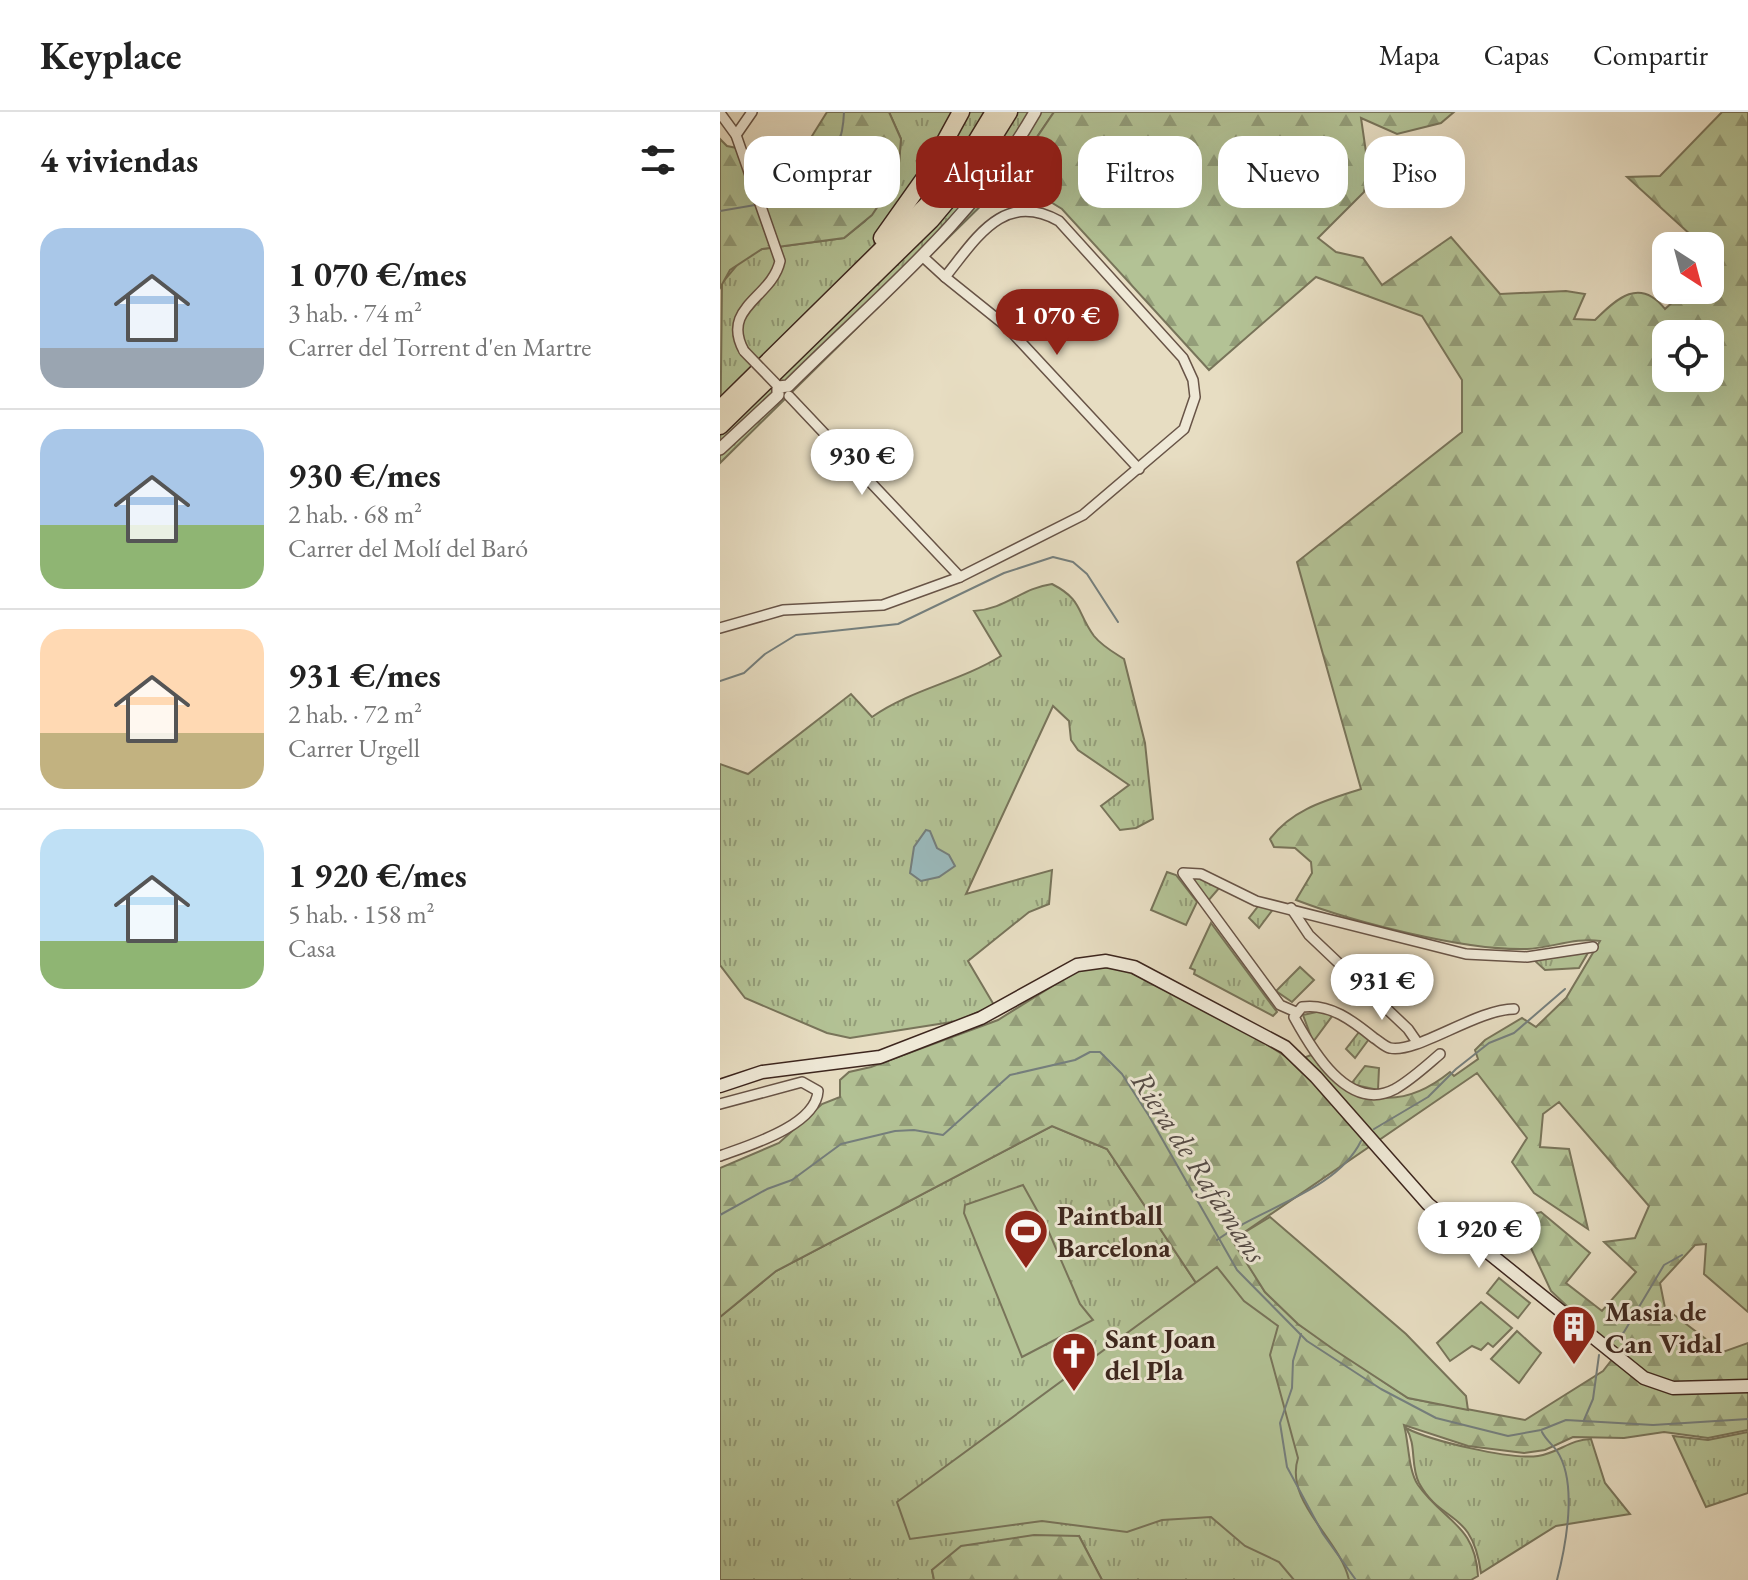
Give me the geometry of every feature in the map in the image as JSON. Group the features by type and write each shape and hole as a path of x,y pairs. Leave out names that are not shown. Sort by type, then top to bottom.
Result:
{"highway":[{"path":"839,293 908,203 961,112"},
{"path":"720,409 937,194 994,112"},
{"path":"720,426 931,220 973,170 1009,112"}],"main road":[{"path":"720,1086 762,1072 880,1057 981,1018 1061,973 1094,961 1117,962 1149,974 1265,1034 1297,1058 1428,1204 1634,1372 1656,1384 1673,1388 1748,1386"}],"street":[{"path":"736,135 752,112"},
{"path":"720,449 922,256 984,188 1035,112"},
{"path":"720,113 736,135 780,261 777,272 763,290 741,306 735,317 735,336 744,351 960,577"},
{"path":"720,628 783,610 883,605 960,577 1068,525 1173,441 1189,419 1195,397 1190,371 1175,347 1066,227 1050,216 1031,211 1005,215 985,228 945,277"},
{"path":"922,256 1006,326 1139,469"},
{"path":"1296,1012 1280,1005 1271,994 1183,873 1201,874 1247,898 1466,954 1527,957 1593,947"},
{"path":"1291,908 1309,935 1417,1042"},
{"path":"1296,1012 1306,1006 1334,1011 1388,1048 1417,1042 1476,1015 1496,1009 1514,1009"},
{"path":"1296,1012 1301,1035 1310,1048 1343,1082 1374,1093 1394,1089 1440,1054"},
{"path":"1297,1058 1301,1035"},
{"path":"1297,1058 1310,1048"},
{"path":"720,1104 761,1090 802,1082 818,1091 816,1102 783,1133 720,1156"}],"green space":[{"path":"827,112 889,112 900,136 812,136"},
{"path":"889,112 1054,112 1038,136 916,136 916,208 979,208 720,463 722,283 742,259 762,249 844,238 865,221 875,208 900,208 900,136"},
{"path":"1054,112 1454,112 1441,123 1397,134 1361,118 1364,192 1348,208 1318,238 1336,252 1363,258 1382,285 1451,237 1500,294 1566,291 1585,294 1574,319 1595,320 1620,298 1638,293 1652,297 1652,304 1660,304 1665,309 1671,304 1724,304 1724,232 1688,232 1627,177 1660,176 1722,112 1748,112 1748,1312 1704,1274 1706,1244 1695,1245 1660,1283 1665,1308 1723,1352 1748,1343 1748,1430 1708,1438 1664,1432 1624,1438 1573,1437 1545,1450 1524,1453 1468,1446 1404,1425 1410,1464 1418,1485 1465,1534 1471,1545 1478,1576 1471,1580 1332,1580 1228,1331 1107,1149 1052,1126 776,1271 720,1317 720,1168 779,1143 822,1104 840,1097 840,1080 849,1072 871,1067 998,1020 1075,972 1097,967 1124,969 1234,1023 1294,1062 1311,1055 1327,1071 1361,1092 1378,1097 1395,1097 1413,1094 1450,1072 1454,1076 1478,1059 1475,1050 1485,1040 1522,1018 1536,1027 1566,998 1600,941 1582,940 1527,949 1502,948 1410,934 1348,917 1296,900 1312,873 1311,862 1295,848 1274,847 1270,839 1299,813 1361,789 1297,562 1462,432 1462,380 1422,316 1316,277 1209,370 1062,209 1062,136 1038,136","holes":["1477,1073 1527,1138 1512,1162 1534,1193 1588,1229 1569,1149 1540,1147 1543,1114 1559,1102 1649,1206 1635,1238 1604,1242 1636,1272 1602,1311 1566,1283 1590,1253 1541,1212 1517,1218 1551,1291 1617,1353 1603,1371 1525,1420 1408,1398 1298,1324 1265,1292 1233,1240"]},
{"path":"720,139 727,146 744,149 744,208 877,208 844,238 762,249 730,270 720,288"},
{"path":"1052,584 1074,601 1097,640 1124,659 1145,743 1153,819 1136,828 1120,830 1101,806 1129,785 1078,750 1071,740 1069,721 1053,706 966,894 1052,870 1049,904 1029,912 968,961 994,1005 958,1021 850,1038 827,1033 745,998 720,965 720,764 748,774 851,694 872,717 903,699 985,665 1001,656 974,611"},
{"path":"1167,872 1176,875 1197,902 1186,925 1151,910"},
{"path":"1191,877 1200,877 1220,887 1208,901"},
{"path":"1259,905 1274,908 1259,928 1249,918"},
{"path":"1211,923 1277,1012 1273,1016 1194,974 1195,970 1190,968"},
{"path":"1589,951 1579,968 1545,970 1534,960"},
{"path":"1300,967 1314,980 1292,1002 1276,991"},
{"path":"1321,1011 1333,1015 1313,1042 1303,1015"},
{"path":"1359,1032 1369,1039 1355,1058 1346,1049"},
{"path":"1365,1066 1379,1068 1378,1090 1351,1084"},
{"path":"1052,1126 1107,1149 1228,1331 1332,1580 1102,1580 1079,1536 932,1570 934,1580 720,1580 720,1317 776,1271"},
{"name":"Paintball Barcelona","path":"1023,1185 1048,1230 1080,1304 1093,1320 1022,1357 964,1213 965,1205"},
{"path":"1270,1217 1406,1334 1466,1396 1468,1410 1408,1398 1298,1324 1265,1292 1232,1240"},
{"path":"1217,1267 1244,1301 1278,1326 1270,1355 1298,1458 1296,1474 1299,1490 1344,1565 1349,1580 1294,1580 1279,1562 1245,1546 1211,1517 1162,1520 1127,1532 1042,1521 910,1539 897,1502"},
{"path":"1499,1278 1530,1303 1518,1318 1487,1293"},
{"path":"1481,1302 1512,1328 1493,1347 1488,1343 1481,1350 1472,1346 1450,1361 1437,1343"},
{"path":"1517,1331 1541,1353 1519,1383 1491,1359"},
{"path":"1406,1428 1471,1448 1526,1456 1538,1456 1591,1439 1605,1483 1630,1514 1556,1526 1481,1573 1471,1537 1455,1519 1437,1506 1419,1483"},
{"path":"1748,1432 1748,1493 1706,1507 1673,1436 1708,1440"},
{"path":"1034,1535 1079,1536 1102,1580 934,1580 932,1570 961,1546"}],"water":[{"path":"926,830 930,831 937,848 949,855 955,866 939,877 921,881 910,873 914,847"}],"waterway":[{"path":"841,136 844,112"},
{"path":"720,211 744,207"},
{"path":"720,681 744,673 765,654 796,635 898,624 1004,573 1053,557 1073,562 1087,574 1118,622"},
{"path":"1374,1129 1428,1097 1456,1069 1489,1043 1514,1033 1565,989"},
{"name":"Riera de Rafamans","path":"720,1215 767,1189 792,1180 841,1144 895,1131 914,1130 943,1135 1010,1075 1075,1060 1090,1052 1100,1052 1122,1074 1149,1116 1237,1270 1307,1341 1381,1389 1436,1418 1508,1436 1541,1430 1566,1420 1653,1425 1748,1419"},
{"path":"1217,1240 1316,1186 1349,1159 1361,1141"},
{"path":"1612,1342 1624,1332 1664,1265 1682,1255"},
{"path":"1301,1334 1293,1361 1292,1388 1280,1423 1287,1467 1323,1534 1356,1580"},
{"path":"1584,1420 1593,1399 1599,1355"},
{"path":"1542,1432 1563,1464 1569,1497 1564,1550 1557,1580"}],"place":[{"name":"Paintball Barcelona","path":"1026,1270"},
{"name":"Masia de Can Vidal","path":"1574,1366"},
{"name":"Sant Joan del Pla","path":"1074,1393"}]}
